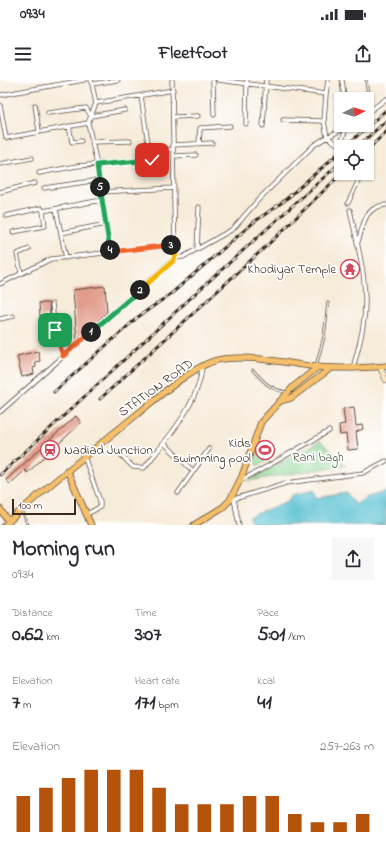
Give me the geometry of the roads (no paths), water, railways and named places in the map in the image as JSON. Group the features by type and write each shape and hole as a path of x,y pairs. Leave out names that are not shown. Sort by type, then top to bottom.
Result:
{"main road":[{"name":"STATION ROAD","path":"7,523 84,456 185,376 202,367 222,359 254,357 317,367 353,369 383,367"},
{"path":"194,525 223,507 232,499 261,422 288,392 317,367"},
{"path":"383,367 386,380"},
{"path":"280,401 291,398 331,368"},
{"path":"67,470 91,525"},
{"path":"0,509 7,523"}],"street":[{"path":"0,95 84,80"},
{"path":"110,252 97,165 88,123 96,103 92,82 118,80"},
{"path":"172,80 175,258"},
{"path":"214,80 214,115"},
{"path":"218,80 247,82 266,87 326,94"},
{"path":"263,126 266,80"},
{"path":"328,80 324,120 327,137 340,146 344,132"},
{"path":"342,80 343,92"},
{"path":"246,124 247,82"},
{"path":"96,103 173,90"},
{"path":"141,96 149,150 153,152 173,147 212,143"},
{"path":"374,108 386,99"},
{"path":"0,105 6,138"},
{"path":"35,105 39,132"},
{"path":"48,113 86,108 91,116"},
{"path":"91,116 125,110"},
{"path":"173,117 198,116"},
{"path":"283,120 324,120"},
{"path":"0,138 88,123"},
{"path":"69,126 72,142 81,141"},
{"path":"199,144 200,128 230,126"},
{"path":"0,412 175,258 183,257 233,229 259,199 314,145 336,132"},
{"path":"92,142 130,141"},
{"path":"174,156 196,155"},
{"path":"0,164 32,158"},
{"path":"39,173 75,166 152,160"},
{"path":"44,188 99,180"},
{"path":"348,203 359,180"},
{"path":"0,192 35,183"},
{"path":"100,192 174,188"},
{"path":"6,216 41,208 43,211 102,200"},
{"path":"357,243 370,210 376,206 386,205"},
{"path":"197,249 199,207"},
{"path":"56,209 66,258"},
{"path":"350,210 362,259 364,288 364,325 353,369"},
{"path":"13,232 45,226 43,211"},
{"path":"61,233 106,224"},
{"path":"0,284 46,260 174,245"},
{"path":"21,273 17,254 29,249"},
{"path":"52,304 55,330 63,356"},
{"path":"0,319 13,316"},
{"path":"116,450 133,467 142,468 164,443 183,416 198,387 202,367"},
{"path":"240,480 259,471 329,431"},
{"path":"164,443 193,471"},
{"path":"178,493 209,449"},
{"path":"84,456 100,501 100,507 87,514"},
{"path":"239,525 232,499 286,483 363,473 386,461"}],"lane":[{"path":"366,80 367,92"},
{"path":"317,367 324,337 328,303"},
{"path":"253,370 269,387 288,392"},
{"path":"21,510 28,525"}],"water":[{"path":"314,490 317,498 347,493 355,505 367,497 386,492 386,525 252,525 249,517 290,500 292,495"}],"railway":[{"path":"353,140 386,110"},
{"path":"365,140 386,121"},
{"path":"374,143 386,132"},
{"path":"54,392 138,317 172,293 254,222 284,201 334,157"},
{"path":"0,475 197,292 334,168"},
{"path":"100,399 275,238 335,180"}],"place":[{"name":"Khodiyar Temple","path":"350,269"},
{"name":"Nadiad Junction","path":"50,450"},
{"name":"Kids swimming pool","path":"265,450"}],"park label":[{"name":"Rani bagh","path":"318,457"}]}
